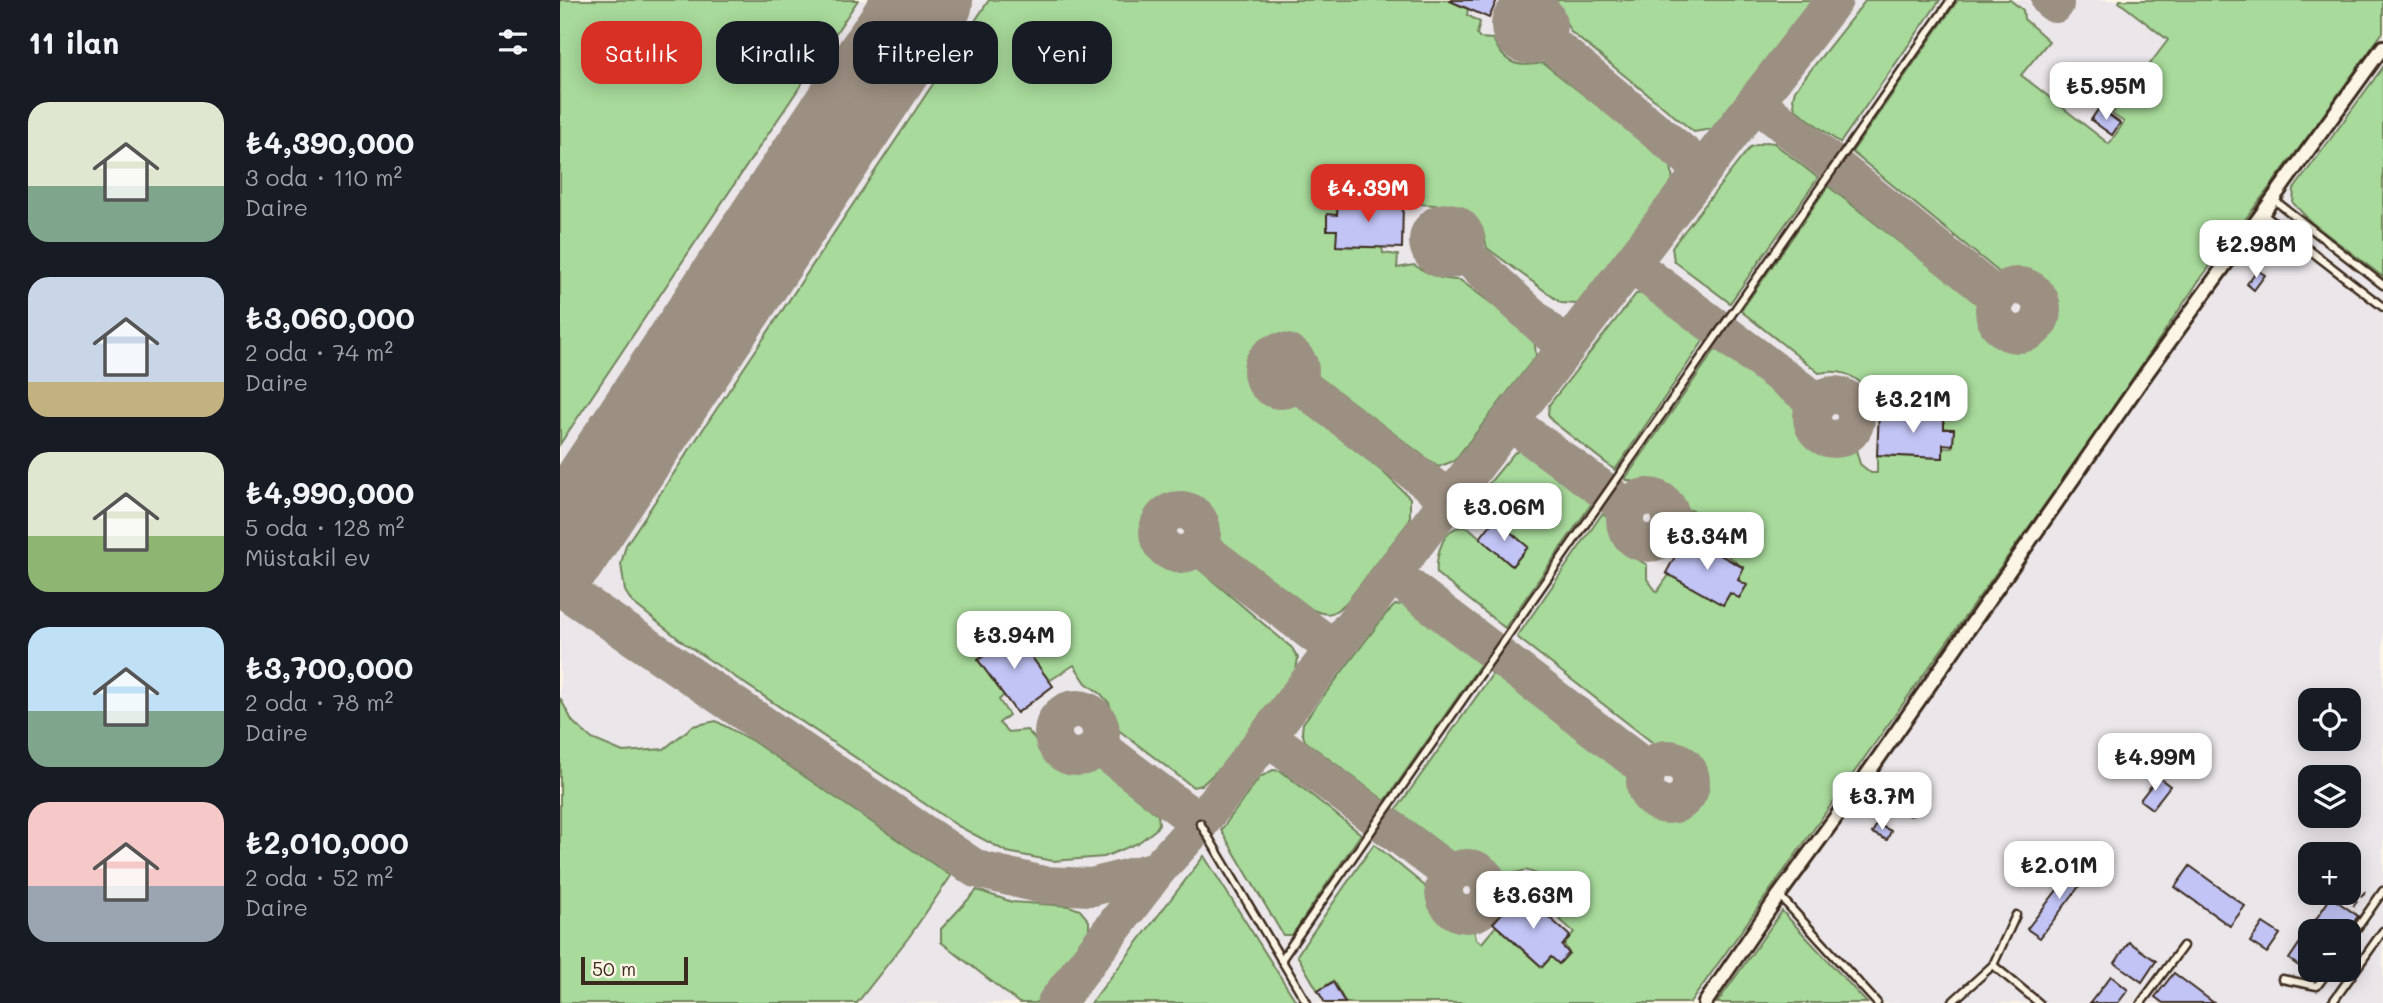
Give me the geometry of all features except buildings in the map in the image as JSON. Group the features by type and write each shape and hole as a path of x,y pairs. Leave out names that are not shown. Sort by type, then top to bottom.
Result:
{"street":[{"path":"1705,1003 2148,372 2383,47"}],"lane":[{"path":"1281,960 1951,0"},
{"path":"2273,199 2383,285"},
{"path":"2263,214 2383,307"},
{"path":"1866,776 1910,811"},
{"path":"1200,823 1307,1003"},
{"path":"2361,922 2383,891"},
{"path":"1779,895 1877,1003"},
{"path":"1951,1003 1993,965 2016,915"},
{"path":"2332,1003 2383,931"},
{"path":"2141,1003 2183,946"},
{"path":"1993,965 2039,1003"},
{"path":"2283,979 2317,986 2320,982"}],"path":[{"path":"2353,906 2365,892 2377,899"}],"shaded area":[{"path":"560,0 2383,0 2383,1003 560,1003"}],"green space":[{"path":"560,0 858,0 839,28 839,21 716,21 716,84 802,84 560,444"},
{"path":"989,0 1448,0 1468,9 1467,15 1480,22 1477,34 1480,38 1493,39 1507,59 1526,65 1543,63 1671,163 1673,183 1577,304 1561,303 1487,248 1482,228 1467,211 1450,206 1420,204 1413,189 1404,182 1399,181 1403,203 1338,201 1337,215 1327,215 1327,229 1337,230 1337,246 1382,247 1383,253 1398,255 1397,268 1414,265 1436,276 1460,280 1534,335 1536,356 1454,461 1438,467 1315,374 1311,353 1306,346 1290,339 1281,339 1261,348 1258,346 1249,357 1252,361 1247,372 1258,394 1277,403 1294,401 1383,472 1410,498 1410,520 1347,602 1335,612 1327,614 1313,610 1214,536 1207,516 1196,503 1180,500 1160,507 1156,505 1147,516 1151,520 1149,542 1157,557 1172,563 1193,564 1292,648 1298,658 1296,670 1221,767 1202,785 1193,787 1117,729 1109,703 1086,683 1074,665 1049,681 1014,634 1003,641 997,634 985,642 991,651 978,660 1004,695 999,700 1009,715 999,723 1008,732 1027,730 1047,751 1060,759 1090,761 1158,815 1159,824 1155,830 1138,843 1104,857 1053,861 1007,852 958,826 684,643 632,602 625,591 621,564 626,545 933,84 998,84 998,21 975,21"},
{"path":"1554,0 1815,0 1712,129 1694,132 1571,32"},
{"path":"1866,0 1940,0 1840,143 1795,109 1793,98 1795,90"},
{"path":"1958,0 2010,0 2023,10 2024,19 2049,41 2021,75 2109,144 2124,122 2112,114 2168,40 2119,2 2120,0 2383,0 2383,32 2198,282 2090,441 1690,1003 1346,1003 1333,981 1318,991 1297,955 1374,844 1425,886 1432,909 1441,920 1458,929 1474,929 1476,939 1482,943 1496,926 1542,967 1551,957 1569,953 1564,944 1574,932 1542,904 1544,898 1530,889 1537,874 1526,870 1508,875 1487,859 1470,852 1452,852 1396,810 1494,672 1634,779 1641,798 1654,811 1671,814 1689,805 1694,808 1701,796 1697,792 1701,771 1692,757 1675,751 1654,751 1653,743 1517,637 1602,514 1612,520 1610,531 1626,552 1647,565 1647,579 1657,592 1669,575 1723,605 1730,593 1739,598 1746,585 1738,580 1744,568 1693,529 1697,513 1685,511 1672,489 1665,485 1625,479 1717,347 1794,406 1802,432 1811,441 1833,449 1856,450 1860,464 1871,473 1877,473 1877,455 1942,458 1943,448 1952,447 1952,429 1944,428 1944,416 1898,413 1899,402 1881,403 1880,386 1870,386 1868,389 1846,374 1819,373 1741,311 1828,186 1983,308 1991,326 2003,337 2020,340 2039,333 2042,336 2050,324 2047,319 2053,310 2052,298 2040,284 2022,277 2003,281 1998,277 2000,273 1852,152"},
{"path":"2383,67 2383,277 2311,222 2293,203 2294,189"},
{"path":"1766,142 1774,143 1818,178 1730,303 1674,261 1672,247 1750,147"},
{"path":"1651,293 1706,337 1615,470 1552,421 1548,414 1549,405 1636,294"},
{"path":"1522,450 1592,503 1505,628 1437,574 1437,566 1440,549 1447,534 1460,527 1469,528 1512,565 1528,547 1483,511 1477,498 1514,453"},
{"path":"1395,605 1413,606 1482,662 1385,801 1305,741 1302,732 1303,723 1386,614"},
{"path":"560,698 573,722 592,739 623,752 664,749 693,726 716,721 751,740 951,876 909,937 857,1003 560,1003"},
{"path":"1273,770 1281,771 1361,834 1292,935 1283,935 1221,830 1260,777"},
{"path":"1204,856 1297,1003 1091,1003"},
{"path":"977,890 1012,902 1069,906 1080,910 1089,921 1089,932 1082,946 1036,1003 1019,1003 941,942 941,929"},
{"path":"1782,911 1867,1003 1717,1003"}],"taxiway":[{"path":"1056,1003 1157,870 1200,823 1834,0"},
{"path":"2050,0 2055,4"},
{"path":"1529,7 1543,12 1548,26 1543,40 1529,45 1515,40 1510,26 1515,12 1529,7"},
{"path":"1544,38 1703,170"},
{"path":"1756,102 1998,298"},
{"path":"1447,222 1461,227 1466,241 1461,255 1447,260 1433,255 1428,241 1433,227 1447,222"},
{"path":"1463,252 1566,348"},
{"path":"1631,264 1818,403"},
{"path":"2018,286 2035,293 2042,310 2035,327 2018,334 2001,327 1994,310 2001,293 2018,286"},
{"path":"1281,352 1295,357 1300,371 1295,385 1281,390 1267,385 1262,371 1267,357 1281,352"},
{"path":"1297,383 1449,499"},
{"path":"1834,395 1849,402 1856,417 1849,432 1834,439 1819,432 1812,417 1819,402 1834,395"},
{"path":"1509,421 1628,508"},
{"path":"1648,497 1664,504 1671,520 1664,536 1648,543 1632,536 1625,520 1632,504 1648,497"},
{"path":"1180,510 1196,516 1202,532 1196,548 1180,554 1164,548 1158,532 1164,516 1180,510"},
{"path":"1198,546 1334,649"},
{"path":"1392,574 1648,770"},
{"path":"560,587 976,869 1043,885 1092,887 1157,870"},
{"path":"1077,709 1094,716 1101,733 1094,750 1077,757 1060,750 1053,733 1060,716 1077,709"},
{"path":"1267,736 1451,874"},
{"path":"1098,746 1200,823"},
{"path":"1668,759 1685,765 1691,782 1685,799 1668,805 1651,799 1645,782 1651,765 1668,759"},
{"path":"1467,868 1483,875 1490,891 1483,907 1467,914 1451,907 1444,891 1451,875 1467,868"}],"runway":[{"path":"560,550 925,0"}]}
